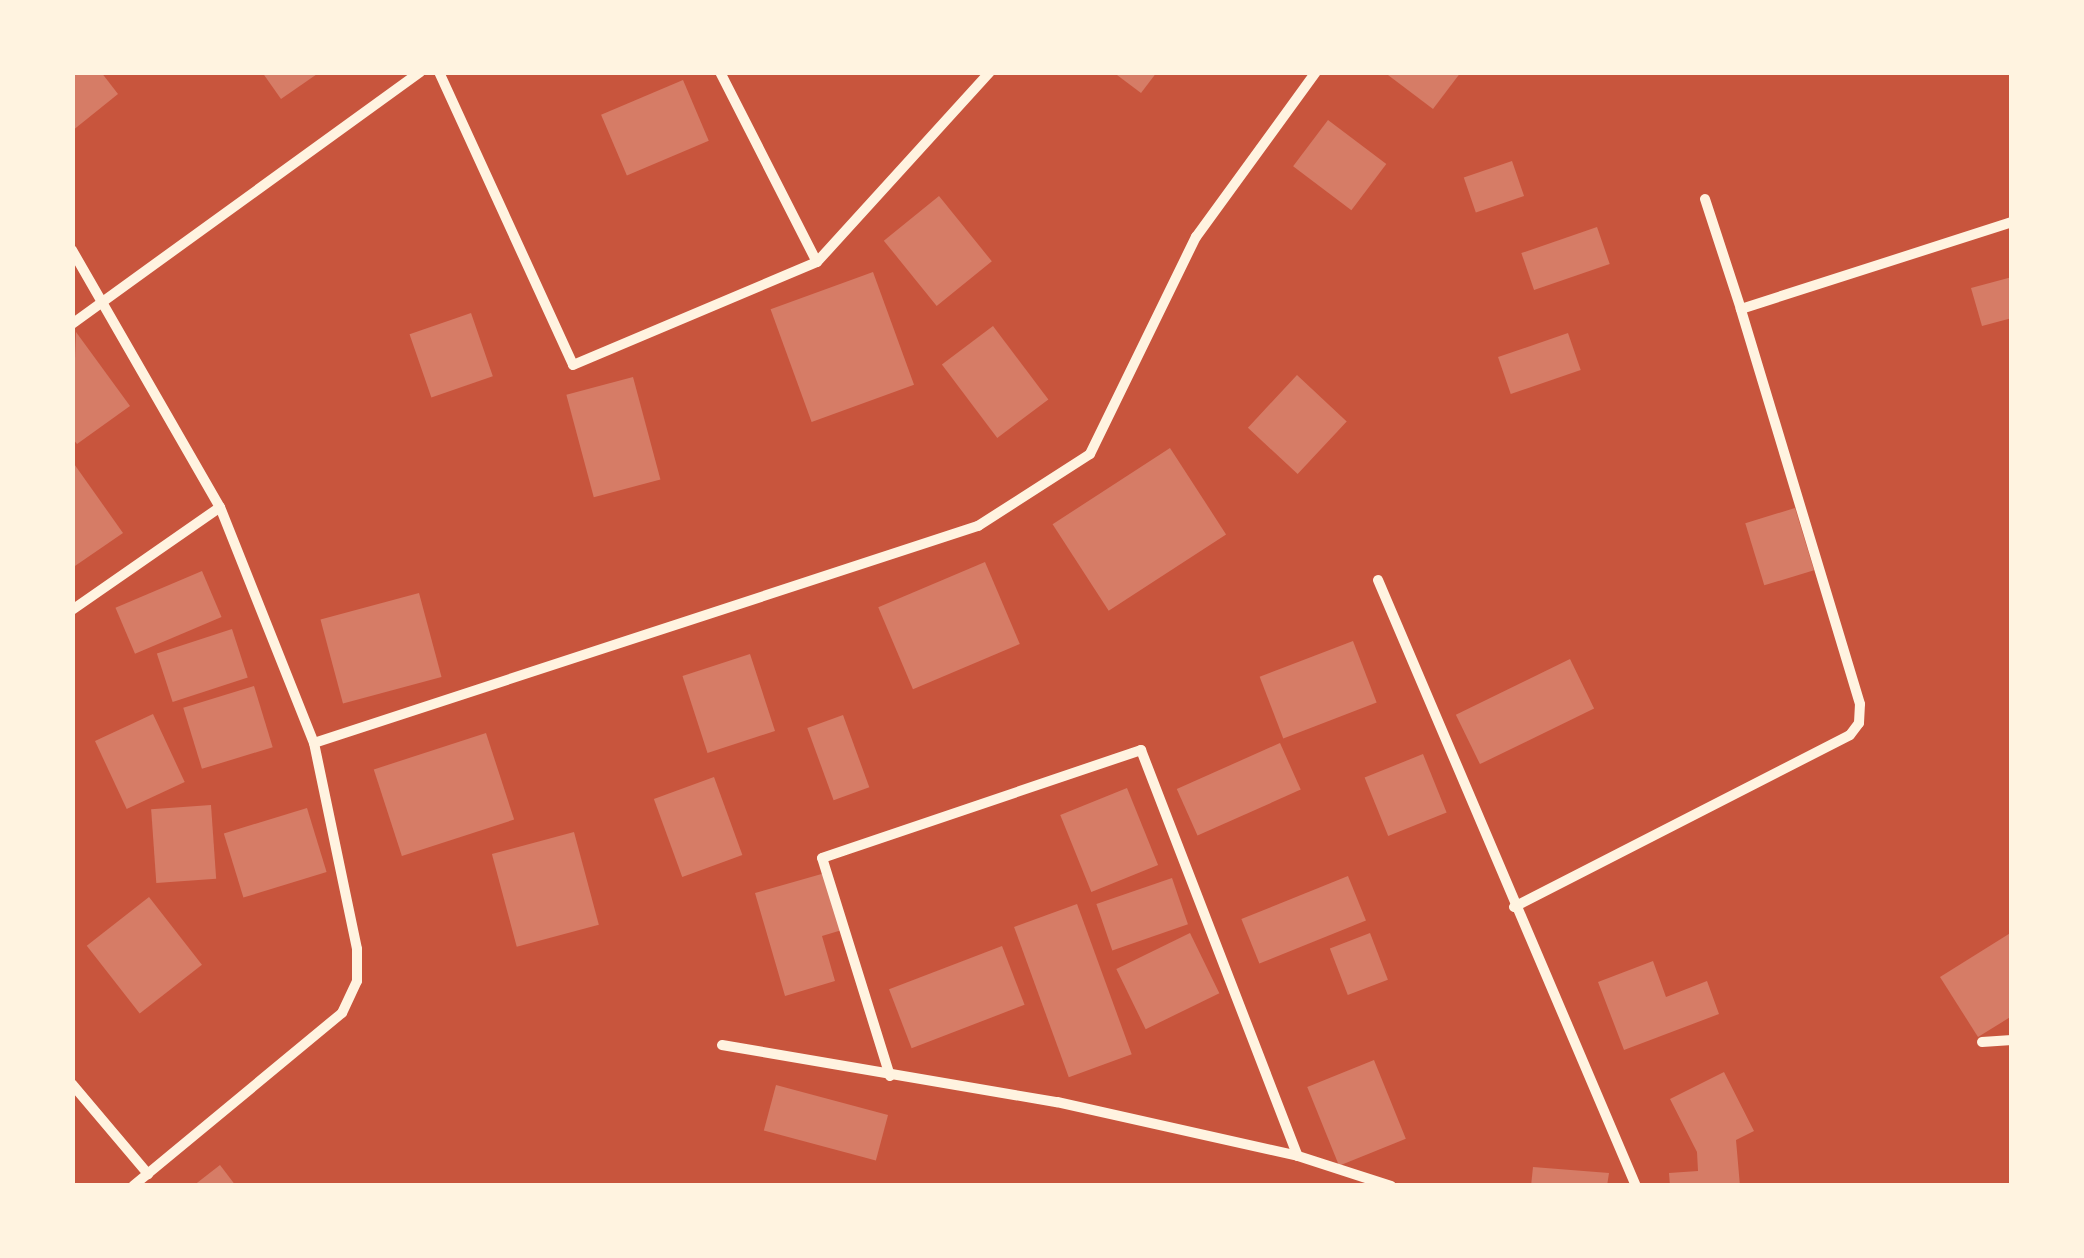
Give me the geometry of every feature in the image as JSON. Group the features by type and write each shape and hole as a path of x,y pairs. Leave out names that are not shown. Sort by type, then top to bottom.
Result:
{"street":[{"path":"72,324 108,302 420,72"},
{"path":"439,72 572,365 817,262 990,72"},
{"path":"720,72 817,262"},
{"path":"314,743 978,526 1090,454 1196,237 1316,72"},
{"path":"1514,907 1850,735 1859,723 1860,704 1705,199"},
{"path":"1741,309 2012,222"},
{"path":"72,250 108,302 220,507 314,743 357,949 357,980 342,1013 133,1186"},
{"path":"72,610 220,507"},
{"path":"1378,580 1636,1186"},
{"path":"890,1076 822,858 1141,750 1298,1156"},
{"path":"1982,1042 2012,1040"},
{"path":"722,1045 1057,1102 1298,1156 1391,1186"},
{"path":"72,1084 148,1174"}],"building":[{"path":"72,72 101,72 118,94 72,131"},
{"path":"262,72 320,72 281,99"},
{"path":"1113,72 1157,72 1141,93"},
{"path":"1384,72 1461,72 1433,109"},
{"path":"683,80 709,141 627,176 601,115"},
{"path":"1328,120 1386,164 1351,210 1293,166"},
{"path":"1512,161 1524,196 1476,213 1464,178"},
{"path":"939,196 992,261 937,306 884,241"},
{"path":"1597,227 1610,264 1534,290 1521,253"},
{"path":"873,272 914,385 812,422 771,309"},
{"path":"2012,277 2012,318 1982,326 1971,288"},
{"path":"471,313 493,376 431,398 410,334"},
{"path":"993,326 1048,399 997,438 942,365"},
{"path":"76,332 130,406 77,444 72,438"},
{"path":"1568,333 1581,370 1511,394 1498,357"},
{"path":"1297,375 1347,421 1298,474 1248,428"},
{"path":"633,377 660,479 594,497 566,395"},
{"path":"1170,448 1226,534 1109,611 1053,524"},
{"path":"72,461 123,533 72,568"},
{"path":"1795,508 1814,570 1764,585 1745,523"},
{"path":"985,562 1020,644 913,689 878,607"},
{"path":"202,571 222,617 135,654 115,608"},
{"path":"419,593 442,677 343,703 320,619"},
{"path":"232,629 248,678 173,702 157,653"},
{"path":"1353,641 1377,703 1283,738 1260,677"},
{"path":"750,654 775,731 708,753 682,676"},
{"path":"1570,659 1594,708 1480,764 1456,715"},
{"path":"254,686 273,747 202,769 183,708"},
{"path":"153,714 185,782 127,809 95,741"},
{"path":"843,715 869,787 834,800 807,728"},
{"path":"486,733 514,820 402,856 374,769"},
{"path":"1280,743 1301,790 1198,836 1177,789"},
{"path":"1423,754 1447,812 1388,836 1365,778"},
{"path":"714,777 742,855 682,877 654,799"},
{"path":"1127,788 1158,865 1091,892 1060,815"},
{"path":"211,805 216,879 156,883 151,809"},
{"path":"307,808 327,872 243,898 224,833"},
{"path":"574,832 599,925 517,947 492,854"},
{"path":"825,873 842,930 822,936 835,981 785,996 755,893"},
{"path":"1348,876 1366,921 1259,964 1241,919"},
{"path":"1172,878 1188,924 1112,950 1096,904"},
{"path":"149,897 202,965 140,1013 87,946"},
{"path":"1077,904 1132,1054 1069,1077 1014,927"},
{"path":"2012,932 2012,1016 1978,1037 1940,977"},
{"path":"1190,933 1219,993 1146,1029 1116,969"},
{"path":"1370,933 1388,980 1348,995 1330,948"},
{"path":"1002,946 1025,1005 912,1048 889,989"},
{"path":"1653,961 1666,997 1707,981 1719,1014 1624,1050 1598,982"},
{"path":"1374,1060 1406,1139 1339,1166 1307,1087"},
{"path":"1724,1072 1754,1131 1736,1140 1740,1186 1670,1186 1669,1173 1698,1171 1697,1152 1670,1099"},
{"path":"776,1085 888,1115 876,1160 764,1130"},
{"path":"220,1165 236,1186 193,1186"},
{"path":"1533,1167 1609,1173 1607,1186 1531,1186"}]}
